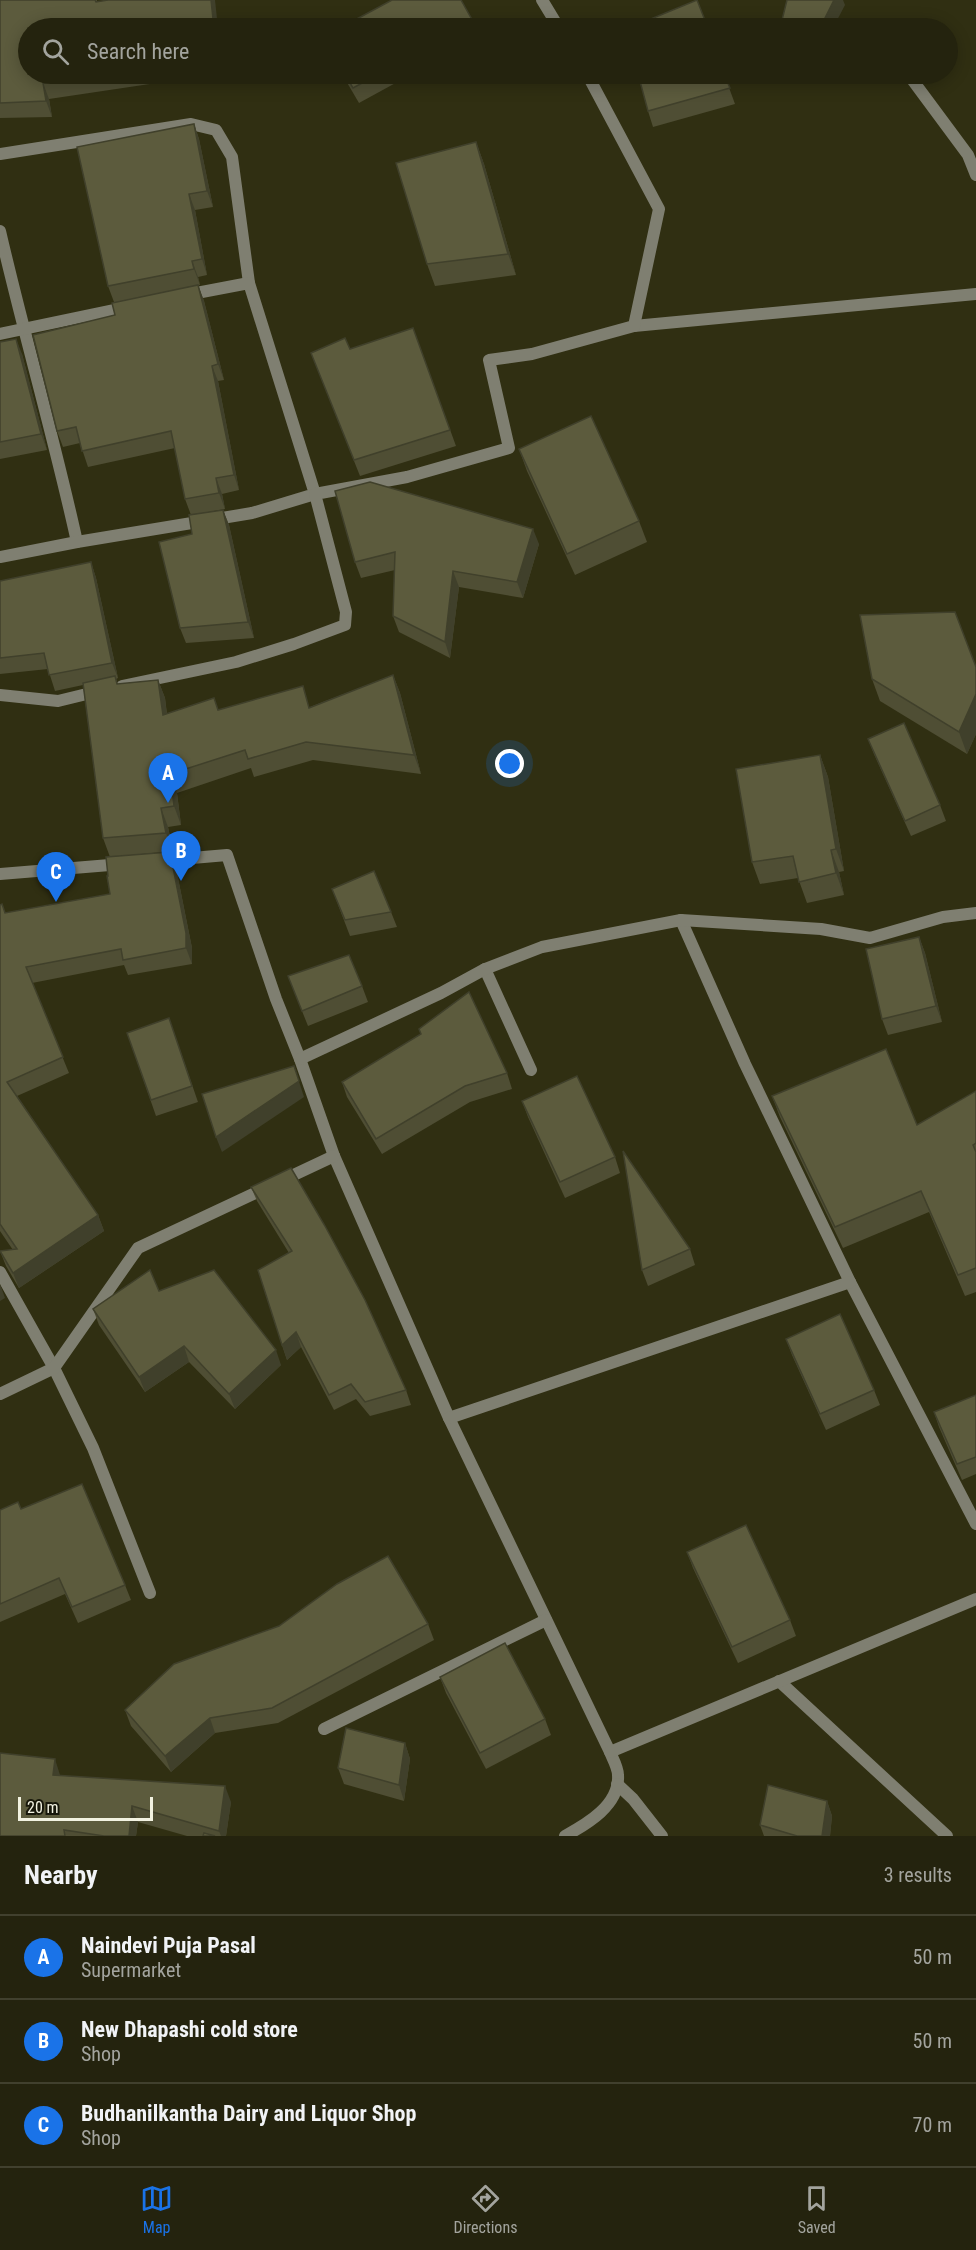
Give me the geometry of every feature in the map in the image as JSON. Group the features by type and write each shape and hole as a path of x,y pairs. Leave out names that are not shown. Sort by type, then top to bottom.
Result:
{"street":[{"path":"542,0 553,18"},
{"path":"592,84 659,209 634,326"},
{"path":"915,84 968,155 976,175"},
{"path":"0,154 191,124 216,130 232,157 249,283 315,494 346,612 345,625 236,662 57,701 0,695"},
{"path":"0,231 77,542"},
{"path":"170,299 249,283"},
{"path":"0,557 252,513 315,494 407,477 509,448 489,360 532,354 634,326 976,294"},
{"path":"0,334 136,306"},
{"path":"0,874 226,855 334,1156 448,1418 610,1752 618,1775 613,1798 607,1806 578,1829 565,1836"},
{"path":"300,1059 441,993 485,969 542,947 681,920 821,930 870,938 943,917 976,913"},
{"path":"681,920 745,1064 850,1282 976,1524"},
{"path":"485,969 531,1070"},
{"path":"0,1394 54,1368 138,1248 334,1156"},
{"path":"0,1272 54,1368 93,1448 150,1593"},
{"path":"448,1418 850,1282"},
{"path":"610,1752 976,1599"},
{"path":"324,1730 546,1620"},
{"path":"779,1681 947,1836"},
{"path":"616,1784 633,1799 662,1836"}],"building":[{"path":"0,0 95,0 96,2 211,0 213,18 18,18 18,84 43,84 46,101 0,103"},
{"path":"392,0 461,0 471,18 359,18"},
{"path":"697,0 704,18 653,18"},
{"path":"787,0 834,0 825,18 782,18"},
{"path":"641,84 728,84 730,88 648,111"},
{"path":"194,124 207,191 189,194 202,259 192,261 194,269 108,286 77,147"},
{"path":"476,142 508,254 427,264 396,163"},
{"path":"198,285 218,364 212,366 234,475 216,478 219,493 185,499 171,431 82,451 76,427 57,431 33,335 115,315 112,303"},
{"path":"413,328 450,430 354,460 311,353 345,338 350,349"},
{"path":"16,339 41,434 0,442 0,342"},
{"path":"591,416 639,521 567,554 519,449"},
{"path":"370,482 533,529 517,582 453,571 445,642 393,616 395,552 355,562 335,491"},
{"path":"223,510 248,622 180,628 159,542 192,534 189,515"},
{"path":"91,562 112,663 49,675 44,653 0,658 0,581"},
{"path":"955,612 976,667 976,694 959,732 872,679 860,615"},
{"path":"393,675 414,755 306,742 248,759 245,750 170,774 174,806 161,808 166,833 103,838 83,683 115,676 117,684 158,680 163,715 214,698 218,710 303,686 309,708"},
{"path":"904,723 940,805 905,821 868,739"},
{"path":"820,755 836,849 831,850 836,873 799,882 793,856 752,862 736,769"},
{"path":"170,852 186,933 186,948 123,960 121,949 26,967 63,1057 7,1082 98,1215 13,1273 0,1251 17,1249 0,1224 0,905 2,904 5,913 110,894 106,857"},
{"path":"374,871 391,912 345,920 332,889"},
{"path":"919,937 936,1006 882,1019 866,949"},
{"path":"349,955 362,986 302,1011 288,976"},
{"path":"469,992 507,1073 465,1086 376,1139 342,1082 421,1034 419,1029"},
{"path":"169,1018 192,1086 151,1100 127,1033"},
{"path":"886,1049 917,1125 976,1091 976,1143 973,1145 976,1152 976,1268 958,1275 921,1191 835,1227 772,1096"},
{"path":"294,1066 299,1081 216,1137 202,1094"},
{"path":"577,1076 615,1157 560,1182 522,1101"},
{"path":"623,1151 690,1249 642,1270"},
{"path":"291,1168 365,1300 406,1390 365,1402 351,1384 329,1395 296,1332 282,1345 258,1270 292,1251 251,1187"},
{"path":"150,1270 159,1291 214,1270 276,1350 229,1394 184,1346 139,1377 93,1309"},
{"path":"840,1314 874,1390 820,1414 786,1339"},
{"path":"976,1395 976,1457 957,1464 934,1412"},
{"path":"82,1484 125,1585 72,1607 59,1578 0,1604 0,1510 18,1502 21,1509"},
{"path":"746,1525 790,1620 732,1647 687,1552"},
{"path":"388,1556 428,1624 272,1708 210,1718 165,1756 125,1710 174,1664 279,1626 337,1584"},
{"path":"505,1643 545,1719 480,1753 440,1677"},
{"path":"346,1728 405,1743 399,1785 338,1768"},
{"path":"0,1753 55,1759 53,1775 225,1786 219,1831 132,1806 129,1836 104,1836 64,1830 65,1836 0,1836"},
{"path":"768,1785 827,1801 822,1836 797,1836 760,1825"}],"place":[{"name":"Naindevi Puja Pasal","path":"168,803"},
{"name":"New Dhapashi cold store","path":"181,881"},
{"name":"Budhanilkantha Dairy and Liquor Shop","path":"56,902"}]}
